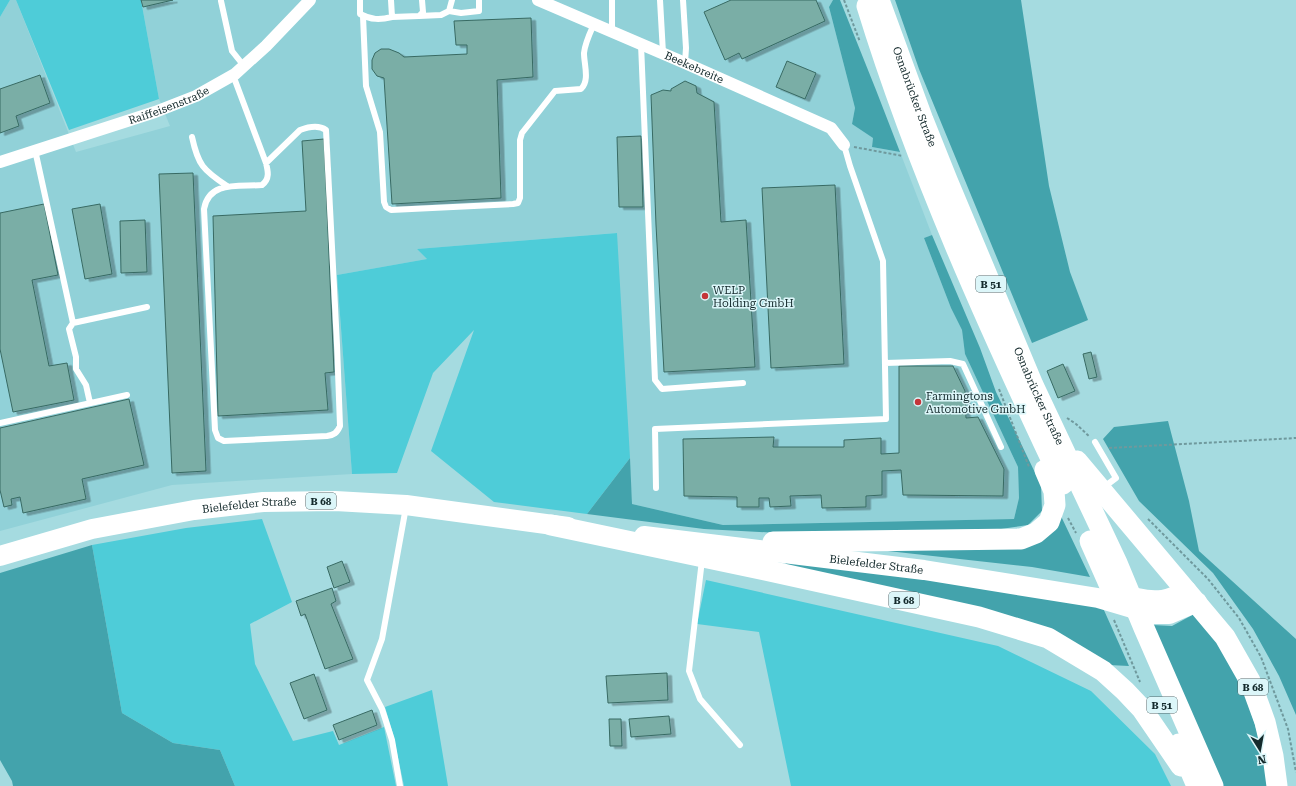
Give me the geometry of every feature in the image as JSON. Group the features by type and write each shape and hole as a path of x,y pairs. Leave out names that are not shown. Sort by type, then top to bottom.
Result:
{"highway":[{"path":"854,0 906,122"},
{"name":"Osnabrücker Straße","path":"865,0 879,46 906,122 954,241 1037,429 1108,562"},
{"name":"Osnabrücker Straße","path":"879,0 923,120 947,180 1033,385 1058,438 1108,562 1129,625 1196,786"},
{"name":"B 68","path":"773,542 1021,539 1036,533 1050,522 1056,505 1054,490 1040,456 1037,429"},
{"name":"B 68","path":"1058,438 1225,637 1250,681 1265,722 1273,756 1277,786"},
{"name":"B 68","path":"551,525 702,556 979,617 1048,638 1103,671 1125,691 1142,709 1196,786"},
{"name":"Osnabrücker Straße","path":"1129,625 1213,786"}],"main road":[{"name":"Bielefelder Straße","path":"0,556 92,529 194,510 263,502 335,501 406,505 551,525 924,570 1098,598 1152,614 1169,614 1192,596"},
{"name":"Bielefelder Straße","path":"551,525 773,542 1097,588 1151,601 1192,596"}],"street":[{"name":"Raiffeisenstraße","path":"0,162 155,112 196,96 244,66 266,46 310,0"},
{"name":"Beekebreite","path":"538,0 686,63 831,128 844,145"}],"lane":[{"path":"360,0 360,14 363,16 366,86 380,132 384,202 386,207 391,210 518,203 520,198 520,140 522,134 555,91 581,89 584,85 586,80 584,52 594,24"},
{"path":"391,0 392,17"},
{"path":"419,16 423,12 422,0"},
{"path":"450,12 452,0"},
{"path":"363,16 372,19 384,19 392,17 441,15 450,12 461,13 479,11 479,0"},
{"path":"612,0 612,31"},
{"path":"660,0 663,53"},
{"path":"683,0 686,63"},
{"path":"221,1 232,51 244,66"},
{"path":"641,44 655,380 662,389 743,382"},
{"path":"233,74 266,163 268,177 267,181 262,184 226,186 213,192 205,204 204,209 216,435 224,441 333,435 338,432 340,426 326,130 319,127 300,130 266,163"},
{"path":"192,137 197,159 214,178 226,186"},
{"path":"656,488 655,430 886,419 883,261 844,145"},
{"path":"35,150 73,323 70,329 76,357 76,369 86,385 90,403"},
{"path":"73,323 147,307"},
{"path":"885,363 950,361 963,364 1001,447"},
{"path":"0,423 128,395"},
{"path":"1095,442 1116,478 1100,489"},
{"path":"400,786 392,740 382,709 367,680 382,639 406,505"},
{"path":"702,556 689,671 700,699 740,745"}],"path":[{"path":"844,145 900,156 908,156"},
{"path":"1100,449 1296,438"},
{"path":"1129,625 1143,691 1135,702"}],"shaded area":[{"path":"0,0 10,0 0,17"},
{"path":"10,0 16,0 76,152 170,126 159,99 141,0 833,0 829,7 855,108 852,124 873,138 872,147 900,152 932,235 924,238 951,308 962,330 965,354 1018,467 1019,498 1014,519 723,525 632,504 616,233 417,249 427,259 337,275 352,474 172,485 0,531 0,17"},
{"path":"16,0 141,0 159,99 69,130"},
{"path":"833,0 840,0 900,152 872,147 873,138 852,124 855,108 829,7"},
{"path":"895,0 1021,0 1049,186 1070,272 1088,320 1032,343 919,69"},
{"path":"617,233 630,458 587,514 494,502 431,451 474,330 433,373 397,473 352,474 337,275 427,259 417,249"},
{"path":"932,235 980,348 996,392 1041,485 1042,511 1028,525 1001,529 779,533 704,529 587,514 630,458 632,504 723,525 1014,519 1019,498 1018,467 965,354 962,330 951,308 924,238"},
{"path":"1168,421 1189,501 1199,551 1296,639 1296,715 1279,676 1253,629 1213,573 1139,501 1103,439 1114,427"},
{"path":"1060,514 1090,577 1032,567 852,547 1013,545"},
{"path":"262,519 292,602 250,624 255,664 293,741 333,731 339,745 384,727 396,786 235,786 220,750 173,743 122,713 92,545 186,528"},
{"path":"92,545 122,713 173,743 220,750 235,786 13,786 12,781 0,760 0,573"},
{"path":"786,560 1063,598 1103,608 1129,666 1109,665 785,569"},
{"path":"706,580 998,646 1091,691 1155,754 1171,786 791,786 759,632 697,624"},
{"path":"1196,613 1218,641 1238,678 1245,695 1257,731 1265,767 1267,786 1223,786 1153,625 1172,626"},
{"path":"432,690 448,786 404,786 393,734 385,707"}],"building":[{"path":"141,0 173,0 143,7"},
{"path":"731,0 816,0 825,21 742,59 739,53 725,60 704,12"},
{"path":"531,18 533,77 497,80 501,198 392,204 384,78 377,76 372,69 372,60 375,53 381,49 389,49 404,57 467,54 467,45 456,45 454,21"},
{"path":"787,61 816,73 805,99 776,87"},
{"path":"40,75 50,103 16,116 19,126 0,133 0,89"},
{"name":"WELP Holding GmbH","path":"685,81 696,86 697,93 714,102 721,222 746,220 755,367 664,372 651,95 663,90 671,91 671,89"},
{"path":"641,136 643,207 619,207 617,137"},
{"path":"324,139 334,372 325,373 328,410 218,416 213,216 306,211 302,141"},
{"path":"193,173 206,471 172,473 159,174"},
{"path":"835,185 844,364 771,368 762,188"},
{"path":"44,204 58,275 32,280 49,366 67,363 74,400 13,412 0,349 0,213"},
{"path":"100,204 112,274 85,279 72,209"},
{"path":"145,220 147,272 121,273 120,221"},
{"path":"1091,352 1097,377 1089,379 1083,354"},
{"path":"1063,364 1075,391 1058,398 1047,371"},
{"path":"899,366 953,366 965,391 966,418 978,417 1004,469 1003,496 903,495 901,470 882,471 882,495 866,496 866,507 822,508 821,495 790,496 791,506 770,507 769,498 759,498 759,507 737,507 737,497 684,496 683,439 774,437 773,447 844,447 844,440 881,438 881,454 899,453"},
{"path":"129,399 144,465 82,479 86,499 23,513 20,497 11,499 12,505 4,507 0,490 0,428"},
{"path":"342,561 350,582 334,588 327,567"},
{"path":"332,588 336,601 331,604 353,659 325,669 305,614 301,616 296,601"},
{"path":"667,673 668,700 608,703 606,676"},
{"path":"314,674 327,710 304,719 290,683"},
{"path":"372,710 377,725 339,740 333,725"},
{"path":"669,716 671,734 631,737 629,719"},
{"path":"609,719 621,719 622,746 610,746"}],"place":[{"name":"WELP Holding GmbH","path":"705,296"},
{"name":"Farmingtons Automotive GmbH","path":"918,402"}]}
